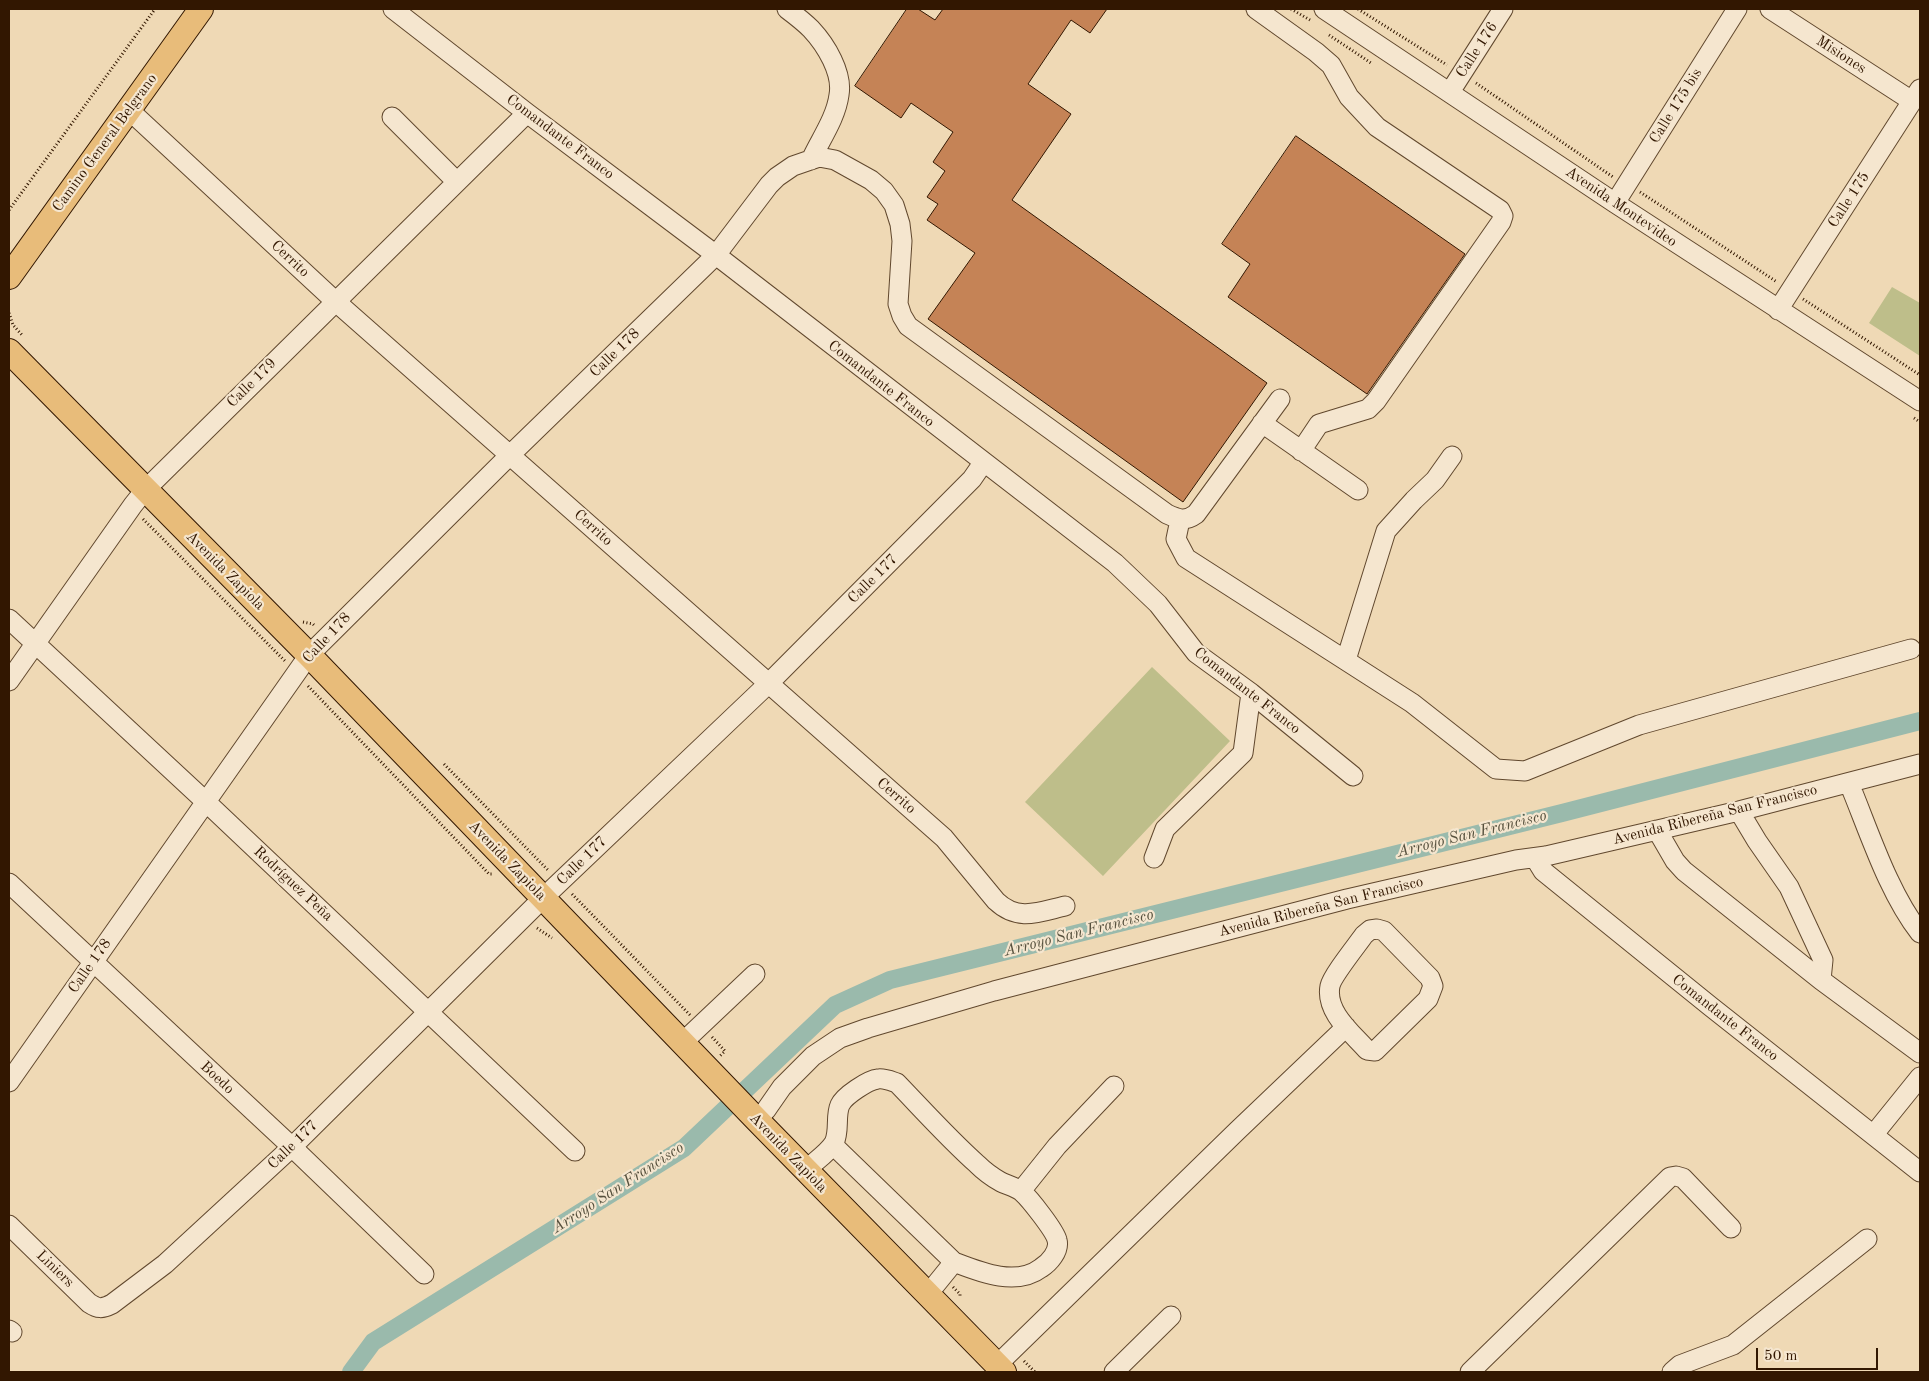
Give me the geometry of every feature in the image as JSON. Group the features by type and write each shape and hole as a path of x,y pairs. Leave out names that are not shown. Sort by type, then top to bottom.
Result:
{"main road":[{"name":"Camino General Belgrano","path":"9,277 201,9"},
{"name":"Avenida Zapiola","path":"9,351 145,490 302,664 542,898 1000,1369"}],"street":[{"name":"Comandante Franco","path":"393,9 1115,563 1158,604 1196,653 1251,693 1353,776"},
{"path":"787,9 811,29 822,43 839,78 839,95 834,111 811,160"},
{"path":"1256,9 1331,65 1348,97 1377,127 1500,210 1503,216 1501,222 1376,401 1368,409 1319,424 1301,451"},
{"name":"Avenida Montevideo","path":"1324,9 1615,203 1920,401"},
{"name":"Calle 176","path":"1450,92 1503,9"},
{"name":"Calle 175 bis","path":"1615,203 1738,9"},
{"name":"Misiones","path":"1770,9 1916,95"},
{"name":"Calle 175","path":"1778,310 1916,95"},
{"name":"Cerrito","path":"129,110 335,301 944,838 1004,909 1020,914 1028,914 1065,906"},
{"name":"Calle 179","path":"9,681 129,509 145,490 528,113"},
{"path":"392,117 457,182"},
{"path":"811,160 819,157 835,160 871,180 894,205 902,241 898,304 908,326 1167,514 1180,520 1190,519 1196,514 1280,398"},
{"name":"Calle 178","path":"9,1082 302,664 510,455 716,255 769,185 793,166 811,160"},
{"path":"1262,423 1358,490"},
{"path":"1346,660 1386,531 1435,480 1452,456"},
{"name":"Calle 177","path":"103,1308 112,1304 165,1264 292,1148 542,898 768,684 972,479 983,463"},
{"path":"1180,520 1176,539 1186,558 1412,703 1496,769 1524,771 1639,725 1911,649"},
{"name":"Rodríguez Peña","path":"9,619 205,801 575,1151"},
{"path":"1154,858 1165,829 1243,752 1251,693"},
{"name":"Avenida Ribereña San Francisco","path":"751,1115 766,1110 782,1087 813,1056 840,1038 859,1031 994,992 1347,899 1739,811 1920,764"},
{"path":"1849,783 1897,898 1920,933"},
{"path":"1739,811 1757,841 1780,872 1793,895 1823,960 1821,980"},
{"path":"1656,830 1675,861 1684,871 1821,980 1920,1053"},
{"name":"Comandante Franco","path":"1535,858 1543,871 1550,877 1920,1172"},
{"name":"Boedo","path":"9,883 424,1274"},
{"path":"1370,930 1384,931 1430,978 1433,986 1432,992 1375,1051 1367,1050 1346,1027 1334,1010 1330,999 1330,984 1364,935 1370,930"},
{"path":"682,1043 755,974"},
{"path":"1000,1369 1237,1131 1346,1027"},
{"path":"1874,1134 1920,1077"},
{"path":"806,1170 833,1144 836,1136 839,1106 844,1099 866,1083 877,1079 887,1079 897,1083 975,1163 992,1176 1020,1191 1053,1231 1058,1241 1057,1250 1048,1264 1035,1273 1024,1276 986,1274 954,1262 833,1144"},
{"path":"1020,1191 1057,1146 1114,1086"},
{"path":"1470,1372 1670,1177 1683,1178 1732,1228"},
{"name":"Liniers","path":"9,1224 89,1303 97,1308 103,1308"},
{"path":"1679,1370 1733,1345 1867,1239"},
{"path":"928,1294 954,1262"},
{"path":"1114,1372 1171,1316"}],"path":[{"path":"9,210 155,9"},
{"path":"129,509 146,522 302,664 311,691 489,874 497,873"},
{"path":"525,916 557,943"}],"green space":[{"path":"1892,287 1920,303 1920,356 1869,323"},
{"path":"1152,667 1230,741 1103,876 1025,802"}],"building":[{"path":"907,9 918,9 935,20 943,9 1107,9 1090,33 1071,20 1028,84 1071,114 1012,200 1267,383 1183,502 928,319 975,253 927,220 938,204 927,197 945,171 933,162 953,132 911,103 901,118 855,86"},
{"path":"1296,136 1465,254 1367,394 1228,297 1250,264 1222,244"}],"waterway":[{"name":"Arroyo San Francisco","path":"351,1372 373,1342 684,1148 835,1005 890,980 1562,813 1920,721"}]}
